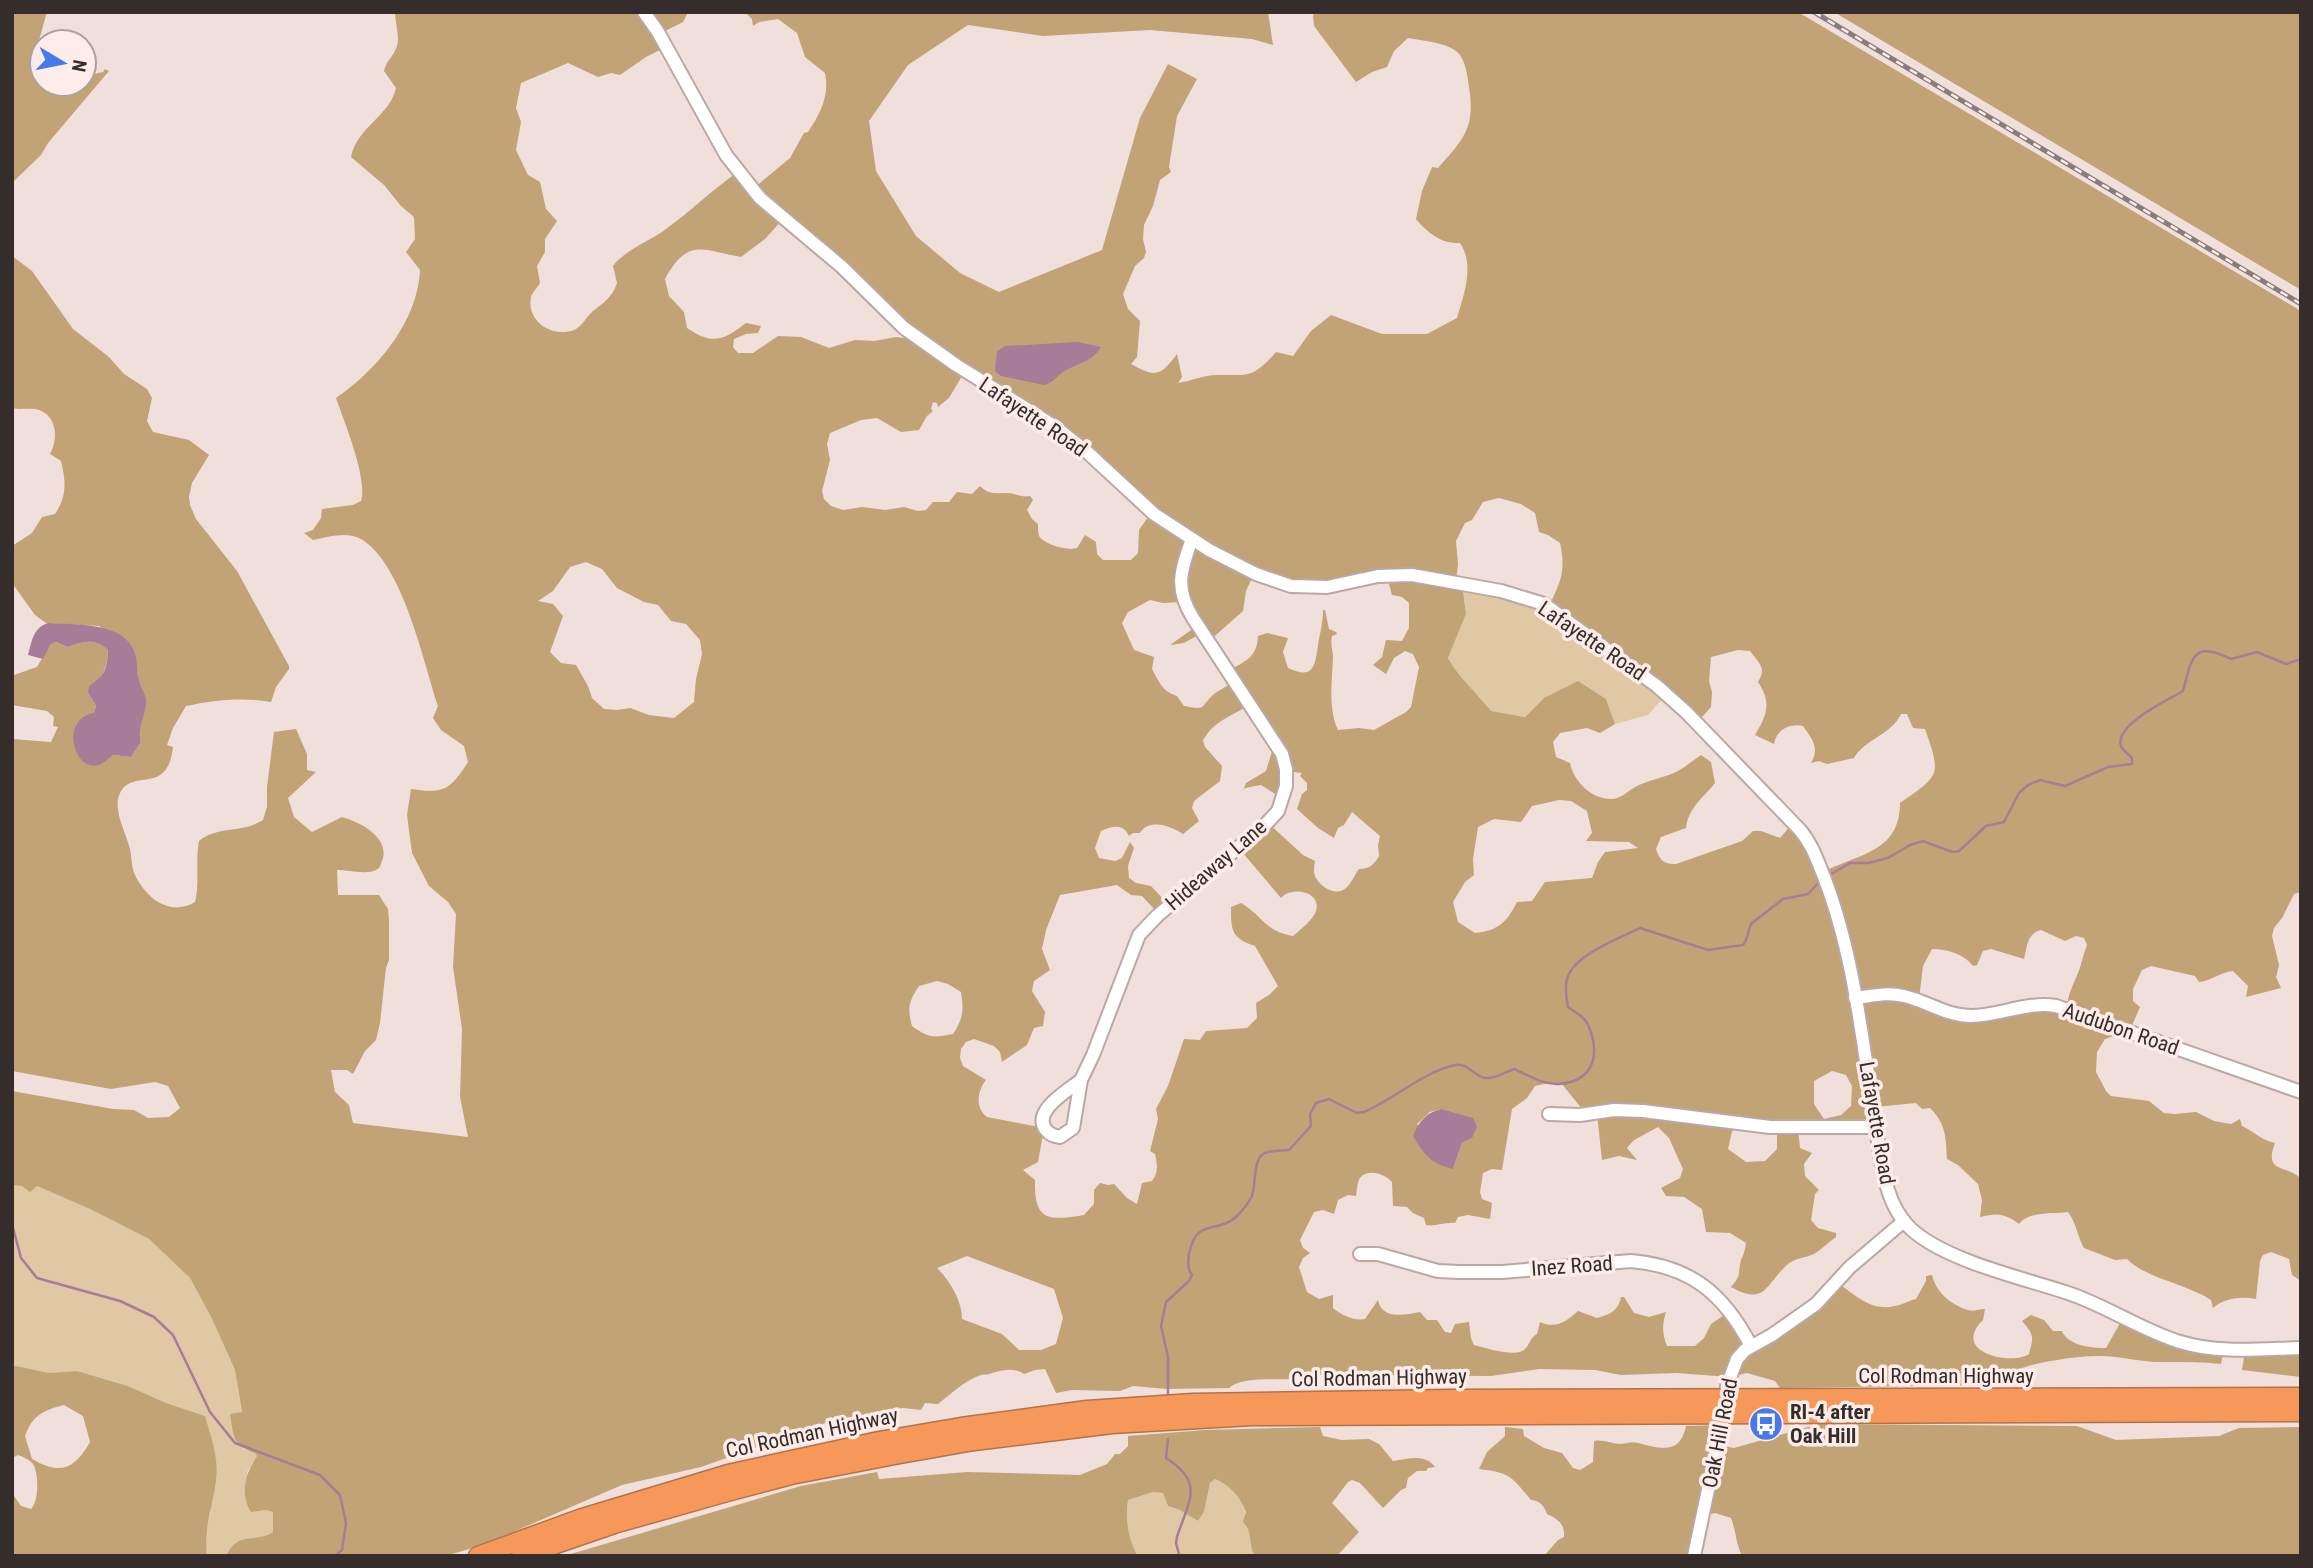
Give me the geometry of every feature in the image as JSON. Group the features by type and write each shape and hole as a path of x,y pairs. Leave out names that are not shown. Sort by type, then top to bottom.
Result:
{"highway":[{"name":"Col Rodman Highway","path":"522,1556 614,1524 791,1475 974,1441 1112,1424 1252,1416 2301,1397"},
{"name":"Col Rodman Highway","path":"478,1556 582,1518 728,1474 879,1441 1061,1414 1193,1403 2301,1412"}],"street":[{"name":"Lafayette Road","path":"644,12 665,44 726,155 763,201 842,267 904,328 956,365 1054,426 1087,452 1147,508 1192,539 1256,574 1291,586 1326,587 1378,576 1412,575 1501,591 1544,604 1657,686 1686,712 1800,830 1814,850 1836,912 1856,998 1876,1127 1892,1203 1904,1222 1919,1235 1948,1252 2092,1301 2182,1343 2242,1350 2301,1348"},
{"name":"Hideaway Lane","path":"1081,1080 1139,935 1157,916 1265,825 1278,811 1286,786 1286,769 1274,739 1183,599 1180,579 1192,539"},
{"name":"Audubon Road","path":"1856,998 1896,994 1948,1013 1966,1016 2039,1004 2056,1006 2301,1092"},
{"path":"1549,1114 1643,1111 1770,1127 1876,1127"},
{"name":"Oak Hill Road","path":"1694,1556 1730,1375 1737,1359 1751,1346 1772,1335 1816,1304 1850,1267 1904,1222"},
{"name":"Inez Road","path":"1360,1254 1378,1254 1438,1271 1459,1272 1502,1272 1631,1261 1648,1263 1682,1272 1712,1292 1734,1315 1751,1346"}],"shaded area":[{"path":"12,12 47,12 42,28 28,28 28,98 86,98 41,155 12,183"},
{"path":"395,12 688,12 683,22 661,33 664,48 620,75 611,73 598,77 568,63 521,83 516,108 521,122 516,150 528,175 540,182 546,209 557,221 545,239 545,252 537,266 540,283 532,295 531,306 537,321 558,332 577,329 610,296 617,283 613,266 625,254 666,229 739,171 754,188 790,158 804,133 808,132 825,97 825,73 805,57 797,33 778,19 759,22 753,26 752,19 745,12 1268,12 1273,45 1252,39 1150,30 1043,36 968,25 908,65 869,121 876,171 916,236 960,273 999,292 1102,250 1140,118 1168,64 1197,79 1177,116 1169,167 1171,172 1160,180 1153,206 1144,225 1144,258 1135,266 1123,294 1128,309 1140,321 1137,357 1131,364 1152,373 1162,371 1177,354 1182,377 1178,383 1212,375 1250,373 1262,367 1276,352 1293,356 1311,331 1331,315 1382,334 1427,334 1457,318 1467,280 1464,252 1460,243 1435,237 1416,219 1422,191 1432,167 1438,168 1456,147 1470,119 1470,96 1463,60 1456,51 1446,46 1408,38 1394,51 1387,67 1356,82 1314,26 1313,15 1318,12 1798,12 2301,311 2301,892 2294,894 2272,936 2279,965 2276,977 2281,988 2246,997 2248,986 2233,971 2199,982 2195,976 2151,966 2142,970 2133,989 2133,1001 2140,1007 2130,1030 2105,1039 2097,1052 2096,1072 2111,1096 2149,1101 2164,1113 2196,1112 2214,1121 2231,1124 2240,1119 2242,1126 2275,1143 2272,1153 2274,1164 2301,1179 2301,1281 2292,1275 2289,1259 2271,1252 2263,1255 2260,1261 2256,1299 2233,1299 2213,1308 2211,1300 2201,1294 2144,1271 2127,1259 2115,1260 2084,1248 2068,1212 2035,1215 2019,1224 2000,1215 1980,1217 1982,1200 1978,1184 1958,1165 1947,1159 1942,1125 1930,1108 1922,1109 1916,1103 1875,1107 1876,1122 1837,1127 1824,1119 1798,1128 1800,1148 1812,1153 1804,1164 1805,1176 1819,1190 1815,1194 1811,1220 1818,1228 1836,1233 1836,1237 1814,1254 1788,1264 1759,1294 1743,1293 1731,1287 1738,1276 1746,1243 1730,1233 1706,1232 1702,1209 1684,1197 1666,1196 1661,1188 1680,1178 1683,1169 1669,1138 1658,1127 1634,1140 1627,1148 1637,1160 1619,1156 1602,1160 1597,1114 1586,1114 1562,1084 1549,1083 1535,1086 1527,1098 1512,1109 1502,1170 1492,1169 1483,1173 1480,1192 1482,1199 1492,1203 1490,1219 1468,1215 1458,1217 1455,1223 1426,1225 1424,1218 1407,1207 1393,1206 1392,1182 1389,1179 1376,1173 1367,1173 1359,1180 1356,1196 1348,1195 1338,1200 1334,1214 1323,1210 1314,1212 1300,1240 1303,1248 1310,1253 1303,1258 1299,1267 1307,1292 1319,1299 1333,1295 1333,1308 1356,1319 1365,1319 1378,1300 1384,1311 1394,1315 1420,1312 1427,1320 1437,1320 1445,1332 1451,1333 1455,1324 1469,1322 1474,1345 1516,1353 1526,1348 1537,1334 1540,1322 1551,1325 1560,1323 1578,1311 1597,1318 1602,1317 1616,1309 1621,1297 1624,1297 1634,1313 1649,1317 1666,1312 1663,1329 1667,1346 1695,1346 1704,1338 1711,1324 1730,1311 1751,1344 1838,1283 1871,1305 1887,1307 1916,1299 1926,1276 1932,1275 1945,1297 1956,1305 1970,1311 1985,1309 1974,1340 1978,1348 1987,1354 2010,1358 2029,1354 2032,1336 2022,1321 2031,1315 2044,1320 2053,1331 2062,1331 2075,1343 2100,1348 2106,1348 2123,1318 2175,1340 2224,1349 2221,1364 2151,1362 2103,1356 2080,1357 2023,1368 2004,1377 1986,1378 1980,1385 1780,1388 1775,1381 1747,1373 1730,1377 1676,1373 1621,1375 1595,1370 1539,1369 1491,1376 1313,1375 1293,1379 1258,1379 1237,1383 1229,1388 1167,1389 1133,1386 1120,1391 1072,1390 1056,1393 1045,1369 1024,1374 1008,1370 975,1377 938,1404 925,1403 921,1410 903,1408 834,1420 701,1467 622,1485 483,1545 452,1554 226,1556 241,1540 273,1532 273,1512 251,1512 247,1505 245,1483 257,1456 235,1439 230,1414 242,1412 235,1370 190,1278 149,1239 37,1186 30,1192 22,1186 12,1185 12,1091 113,1109 134,1110 148,1118 169,1117 180,1108 168,1086 155,1082 111,1089 12,1071 12,739 51,742 58,727 53,726 54,717 47,711 12,705 14,675 37,667 50,645 56,642 68,647 94,642 108,650 103,673 88,693 96,706 94,713 98,765 113,755 131,757 141,742 138,732 146,702 138,678 135,654 99,626 46,623 35,615 12,583 12,546 32,533 42,517 55,514 62,501 64,482 61,461 50,454 55,434 48,415 35,409 12,408 12,256 32,271 73,329 109,357 124,374 147,389 152,398 147,421 153,432 189,440 209,455 192,483 190,505 196,519 237,571 289,666 276,687 271,702 228,700 186,706 167,745 173,747 165,771 150,779 127,785 121,791 118,812 137,878 149,895 165,905 180,907 195,902 199,841 214,833 247,827 263,820 267,807 274,732 296,729 307,754 307,770 316,772 288,798 294,817 312,832 342,817 350,819 365,827 378,839 384,853 376,870 337,870 338,895 379,895 388,909 389,960 376,1040 365,1051 353,1074 347,1070 331,1070 335,1092 349,1105 353,1123 468,1137 460,1097 462,1029 453,967 456,914 448,902 429,886 412,853 407,815 411,789 439,790 456,779 468,762 464,746 441,730 433,718 438,706 410,615 389,569 361,539 350,535 337,535 313,540 304,533 313,530 321,518 322,509 353,505 361,501 358,465 336,398 366,373 393,343 412,308 417,289 420,270 406,252 415,239 414,217 384,185 351,157 360,138 393,98 396,88 384,71 398,42","holes":["783,219 914,339 896,337 874,341 855,340 829,348 801,337 778,336 753,353 738,353 733,347 734,339 758,333 761,326 746,323 731,334 717,339 704,337 687,328 684,312 669,296 665,279 673,266 681,257 697,250 741,257 765,239","965,371 1089,452 1151,513 1139,530 1138,553 1131,560 1103,560 1097,554 1096,542 1085,535 1077,548 1051,545 1039,536 1038,524 1027,510 1033,500 1030,496 992,493 980,486 972,494 957,492 949,502 933,502 926,510 918,511 904,507 843,510 831,506 824,499 822,491 830,460 827,444 830,433 861,420 877,418 901,432 919,430 933,411 933,402 937,403 938,407 949,398","1499,498 1521,504 1535,513 1539,532 1560,543 1562,553 1561,576 1549,606 1696,724 1711,707 1711,657 1738,650 1750,651 1762,669 1758,682 1766,703 1765,715 1755,735 1774,744 1784,729 1803,726 1815,748 1811,763 1819,761 1827,764 1854,758 1865,746 1891,727 1901,714 1907,714 1913,728 1925,729 1934,756 1934,773 1923,786 1900,803 1898,819 1885,842 1864,855 1825,871 1793,823 1780,838 1753,831 1742,841 1676,864 1665,862 1656,849 1661,837 1686,828 1693,809 1715,783 1711,762 1701,755 1674,773 1642,784 1622,796 1605,799 1585,788 1575,777 1570,763 1556,757 1553,742 1560,733 1587,728 1600,733 1615,724 1606,699 1578,681 1544,698 1525,717 1491,711 1448,658 1466,614 1462,583 1456,581 1456,541 1465,523 1472,520 1483,502","586,562 602,569 617,588 644,602 658,605 671,621 686,624 700,640 702,654 694,702 674,718 649,715 630,708 604,709 592,698 576,665 561,663 550,652 563,616 553,604 538,601 553,591 570,567","1254,574 1328,587 1387,576 1392,595 1402,597 1409,603 1409,628 1402,641 1386,640 1382,657 1373,665 1386,674 1394,658 1405,651 1413,654 1419,667 1411,707 1374,730 1338,730 1331,695 1331,639 1337,634 1329,629 1325,610 1312,669 1303,672 1288,668 1283,652 1288,638 1267,633 1258,636 1252,655 1227,672 1231,684 1214,694 1200,708 1184,706 1177,696 1162,686 1152,669 1154,657 1134,650 1122,623 1128,612 1150,600 1163,603 1181,602 1194,628 1170,645 1184,643 1200,634 1208,642 1243,611 1246,591","1247,706 1274,745 1266,771 1246,783 1243,791 1245,788 1261,785 1277,795 1285,771 1302,773 1300,776 1307,783 1307,790 1302,794 1297,809 1334,838 1338,828 1344,825 1352,812 1380,836 1379,856 1371,866 1359,869 1348,886 1338,892 1321,885 1314,874 1315,861 1303,855 1266,821 1237,846 1281,898 1292,892 1304,892 1317,904 1312,918 1293,936 1275,930 1241,903 1231,907 1234,932 1241,940 1255,946 1278,986 1256,1003 1257,1018 1247,1028 1206,1031 1200,1040 1184,1039 1168,1086 1156,1109 1158,1119 1150,1151 1155,1154 1156,1174 1152,1181 1142,1183 1137,1204 1114,1184 1100,1183 1094,1190 1094,1204 1084,1215 1061,1218 1046,1215 1037,1204 1035,1180 1023,1170 1038,1162 1044,1128 987,1117 979,1104 981,1089 986,1080 963,1066 961,1049 966,1042 974,1039 994,1046 1000,1052 1002,1062 1027,1045 1034,1028 1043,1026 1045,1012 1032,991 1034,981 1050,970 1042,949 1046,930 1060,895 1117,885 1131,895 1142,896 1156,911 1166,902 1151,886 1136,883 1129,878 1128,866 1134,848 1130,842 1122,858 1115,861 1099,858 1095,848 1101,831 1109,828 1120,827 1129,836 1140,833 1149,826 1160,825 1183,834 1199,821 1192,808 1194,801 1220,781 1222,766 1203,741 1216,724","1559,800 1571,801 1587,811 1592,833 1586,841 1629,842 1638,848 1605,852 1592,878 1545,882 1532,901 1517,902 1496,928 1475,933 1458,922 1453,902 1465,882 1474,875 1473,859 1478,827 1494,819 1521,822 1532,806","2041,930 2065,941 2076,936 2084,938 2087,945 2066,1008 1944,1011 1919,999 1923,966 1932,949 1955,953 1973,966 1977,965 1983,951 1991,949 2024,959 2030,937","937,981 961,992 962,1014 953,1034 931,1036 912,1026 909,1009 919,986","1832,1071 1846,1075 1852,1086 1851,1106 1841,1115 1824,1119 1814,1104 1814,1081","1441,1109 1472,1138 1462,1143 1453,1169 1417,1124 1430,1112","1745,1124 1777,1129 1777,1149 1765,1161 1746,1162 1728,1149 1732,1131","967,1256 1054,1289 1063,1318 1056,1344 1041,1350 1019,1350 1002,1334 962,1319 950,1284 937,1268"]},
{"path":"1834,12 2301,12 2301,290"},
{"path":"105,69 109,71 98,84 98,73"},
{"path":"1078,342 1101,347 1089,359 1063,372 1047,384 1001,376 995,371 997,351 1005,346"},
{"path":"1462,583 1549,606 1663,698 1648,715 1615,724 1606,699 1544,698 1525,717 1491,711 1448,658 1466,614"},
{"path":"48,623 97,627 120,635 129,643 136,656 138,677 146,700 140,731 141,742 131,757 113,755 99,765 90,765 77,754 74,744 76,725 83,717 94,713 96,706 88,693 89,686 99,679 104,671 108,650 94,642 68,647 56,642 50,645 43,659 28,655 36,632"},
{"path":"1441,1109 1473,1118 1477,1127 1472,1138 1462,1143 1453,1169 1429,1158 1413,1136 1424,1118"},
{"path":"12,1185 37,1186 149,1239 190,1278 235,1370 242,1413 243,1449 256,1453 257,1456 247,1472 251,1511 273,1512 273,1532 260,1538 241,1540 226,1556 207,1556 204,1537 211,1512 165,1403 128,1386 77,1371 49,1373 12,1365"},
{"path":"2301,1348 2301,1377 2242,1370 2245,1351"},
{"path":"12,1365 49,1373 77,1371 128,1386 205,1416 217,1472 207,1527 207,1556 12,1556 12,1493 21,1506 31,1509 36,1500 37,1487 33,1464 18,1455 12,1458","holes":["64,1405 83,1416 90,1442 78,1459 58,1468 32,1459 25,1436 31,1423 39,1415"]},
{"path":"1819,1424 2077,1426 2116,1440 2219,1436 2239,1428 2301,1427 2301,1556 1742,1556 1731,1518 1715,1513 1704,1516 1695,1556 1544,1556 1564,1537 1560,1522 1547,1514 1541,1504 1531,1500 1509,1477 1479,1469 1487,1452 1505,1436 1505,1427 1523,1429 1524,1436 1544,1448 1562,1453 1573,1468 1580,1470 1593,1462 1594,1441 1668,1448 1679,1442 1686,1426 1721,1425 1719,1445 1734,1448"},
{"path":"1320,1427 1323,1436 1342,1440 1369,1439 1379,1444 1393,1461 1421,1458 1435,1467 1417,1471 1408,1478 1406,1488 1383,1508 1360,1483 1352,1480 1348,1482 1332,1503 1359,1532 1337,1556 1255,1556 1243,1522 1246,1512 1243,1506 1230,1488 1215,1479 1210,1483 1204,1512 1198,1521 1168,1506 1163,1493 1153,1492 1128,1500 1128,1529 1138,1556 564,1556 801,1486 877,1472 879,1479 967,1472 1080,1475 1107,1464 1115,1454 1120,1454 1128,1446 1128,1436 1205,1430"},
{"path":"1215,1479 1230,1488 1240,1501 1247,1517 1251,1548 1255,1556 1138,1556 1128,1529 1128,1500 1153,1492 1163,1493 1168,1506 1198,1521 1204,1512 1210,1483"}],"waterway":[{"path":"1828,876 1850,863 1868,863 1888,858 1923,841 1952,852 1959,851 1986,826 2004,822 2019,793 2028,785 2040,780 2065,786 2108,767 2132,764 2132,758 2121,746 2121,738 2144,714 2183,691 2192,661 2201,652 2209,651 2231,659 2257,652 2286,664 2301,659"},
{"path":"1168,1394 1168,1357 1161,1326 1166,1302 1192,1275 1188,1262 1192,1242 1202,1231 1236,1217 1252,1196 1260,1157 1269,1152 1289,1150 1311,1126 1310,1114 1316,1103 1329,1099 1357,1113 1364,1112 1431,1074 1455,1065 1464,1066 1483,1078 1495,1077 1514,1069 1547,1083 1559,1084 1576,1080 1588,1071 1594,1057 1593,1040 1588,1025 1568,1007 1567,999 1567,978 1582,959 1640,928 1708,950 1743,945 1752,923 1783,899 1808,894 1822,879"},
{"path":"12,1224 21,1258 37,1278 120,1301 154,1317 173,1335 210,1412 235,1443 320,1475 340,1495 346,1523 342,1550 335,1556"},
{"path":"1168,1439 1166,1458 1186,1476 1191,1493 1177,1537 1179,1554"}],"railway":[{"path":"1814,12 2301,304"}],"place":[{"name":"RI-4 after Oak Hill","path":"1766,1424"}]}
